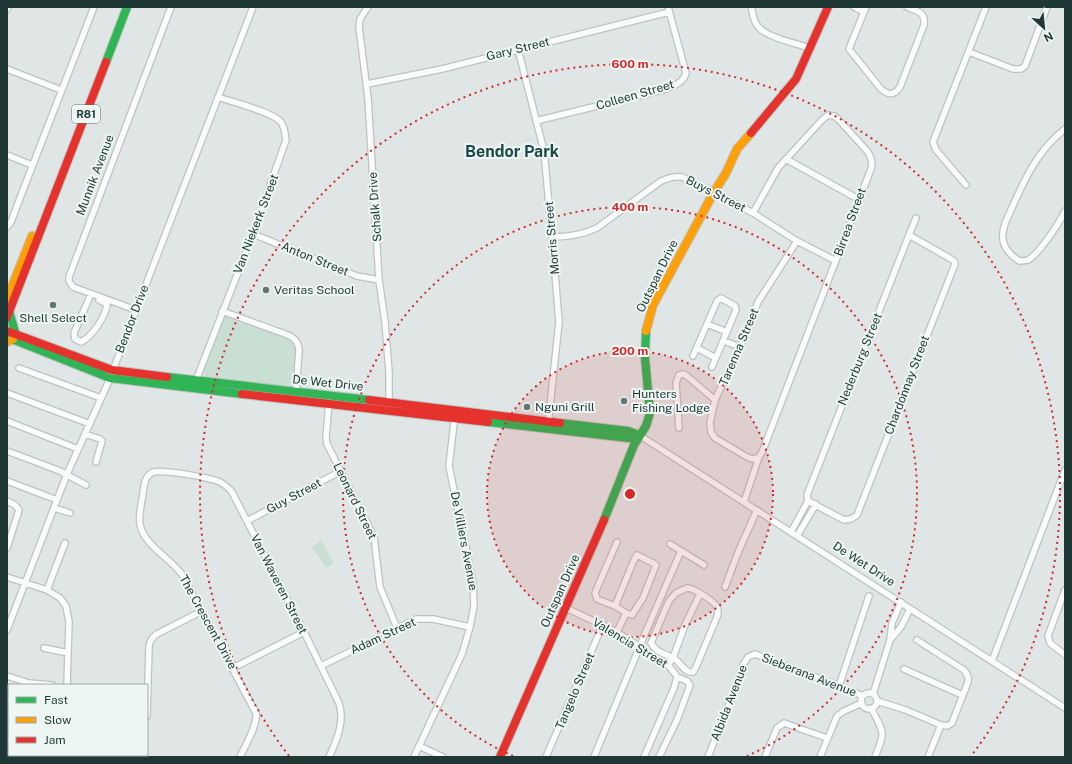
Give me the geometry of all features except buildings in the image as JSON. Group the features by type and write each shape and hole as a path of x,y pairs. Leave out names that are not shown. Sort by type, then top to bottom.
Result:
{"street":[{"path":"7,227 18,204 94,7"},
{"name":"R81","path":"7,299 121,7"},
{"name":"R81","path":"8,314 127,7"},
{"name":"Munnik Avenue","path":"136,310 90,295 73,287 69,281 69,277 171,7"},
{"name":"Bendor Drive","path":"7,630 57,509 57,500 67,474 111,374 253,7"},
{"name":"Schalk Drive","path":"368,7 360,19 359,27 367,84 379,280 385,322 389,406"},
{"path":"751,7 755,22 761,30 809,48"},
{"name":"Outspan Drive","path":"500,757 546,650 566,608 638,437 647,422 650,413 644,348 650,313 653,305 740,144 796,79 828,7"},
{"path":"854,7 865,9 849,45 849,49 881,88 887,93 891,94 900,87 924,22 924,17 922,14 907,7"},
{"path":"966,184 936,150 933,142 935,133 986,7"},
{"path":"969,52 1010,69 1025,66 1048,7"},
{"name":"Gary Street","path":"367,84 442,69 668,9"},
{"name":"Colleen Street","path":"536,121 666,89 680,82 686,76 686,73 668,9"},
{"name":"Morris Street","path":"518,50 544,151 559,322 548,425"},
{"path":"7,69 61,90"},
{"name":"Van Niekerk Street","path":"195,385 222,311 253,234 286,140 285,132 280,121 275,117 218,97"},
{"name":"Birrea Street","path":"744,502 758,458 766,443 836,261 858,199 871,169 871,157 834,116 831,115 825,117 775,173 753,213"},
{"path":"1065,129 1042,150 1033,165 1006,221 1002,238 1005,247 1010,254 1019,261 1024,261 1033,256 1041,248 1065,211"},
{"path":"7,156 32,165"},
{"path":"786,159 858,199"},
{"name":"Buys Street","path":"552,237 578,235 597,228 661,181 671,177 682,177 753,213 797,241 836,261"},
{"name":"Nederburg Street","path":"791,532 808,501 807,494 916,218"},
{"name":"Anton Street","path":"253,234 357,276 379,280"},
{"name":"Chardonnay Street","path":"816,504 844,520 852,519 857,515 954,264 954,261 951,259 909,235"},
{"name":"Tarenna Street","path":"758,458 747,457 715,438 711,432 710,423 715,400 761,298 797,241"},
{"path":"90,295 105,302 107,306 99,324 85,340 81,342 75,339 74,333 90,295"},
{"path":"694,356 717,301 721,298 736,308 736,310 712,367"},
{"path":"222,311 288,335 295,340 299,351 296,392"},
{"path":"8,314 11,338"},
{"path":"707,324 727,332"},
{"name":"De Wet Drive","path":"7,331 11,338 38,342 111,374 548,425 638,437 649,442 757,510 1063,706"},
{"path":"724,340 740,347"},
{"path":"697,348 716,358"},
{"path":"19,368 101,398"},
{"path":"679,428 676,383 679,375 683,374 687,376 715,400"},
{"name":"De Wet Drive","path":"195,385 296,392 329,400"},
{"path":"7,393 90,424"},
{"name":"Leonard Street","path":"329,400 326,438 327,444 374,537 380,587 397,628"},
{"name":"De Villiers Avenue","path":"414,757 458,662 470,627 474,606 474,589 449,466 455,414"},
{"path":"7,421 78,449"},
{"path":"85,434 102,441 96,462"},
{"path":"7,451 67,474 86,485"},
{"path":"992,661 1065,470"},
{"name":"Van Waveren Street","path":"150,473 157,471 219,482 225,485 232,492 304,632 342,711 341,726 329,757"},
{"name":"Guy Street","path":"247,521 341,471"},
{"name":"The Crescent Drive","path":"150,473 144,482 140,518 141,531 149,543 182,573 257,716 255,724 240,757"},
{"path":"7,481 57,500"},
{"path":"797,536 816,504 808,501"},
{"path":"7,502 15,505 19,510 7,548"},
{"path":"57,509 70,513"},
{"path":"725,587 739,550 757,510"},
{"path":"47,590 65,542"},
{"path":"615,606 636,556 639,555 655,564 655,569 643,598 632,615 597,599 595,593 617,542"},
{"path":"670,544 704,565"},
{"path":"594,757 639,647 681,552"},
{"path":"7,577 47,590 60,598 66,606 69,622 67,684"},
{"path":"690,588 715,604 718,610 717,617 694,670 689,672 684,670 673,658 657,650 651,644 667,606 676,593 690,588"},
{"path":"1065,590 1050,627 1048,636 1050,643 1065,655"},
{"path":"668,665 673,658 685,625 700,594"},
{"path":"839,686 869,596"},
{"path":"873,694 890,640 892,623 901,602"},
{"name":"Valencia Street","path":"566,608 603,624 617,632 668,665 674,671 677,678 674,688 644,757"},
{"path":"890,640 900,627 910,608"},
{"path":"147,684 148,646 152,638 202,611"},
{"path":"617,632 626,613"},
{"name":"Adam Street","path":"321,666 416,619 470,627"},
{"name":"Tangelo Street","path":"546,757 603,624"},
{"path":"233,668 304,632"},
{"path":"873,694 877,701 919,715 941,725 948,726 952,723 969,678 964,670 917,640"},
{"path":"44,648 68,653"},
{"name":"Sieberana Avenue","path":"755,654 863,696"},
{"name":"Albida Avenue","path":"708,757 743,665 748,657 755,654"},
{"path":"904,669 962,695"},
{"path":"7,676 29,683 40,684"},
{"path":"660,757 677,720 690,685 689,683 677,678"},
{"path":"862,704 863,696 868,693 873,694"},
{"path":"1063,706 1065,698"},
{"path":"871,708 875,706 877,701"},
{"path":"862,704 868,708 871,708 883,734 875,757"},
{"path":"820,757 837,716 844,711 862,704"},
{"path":"765,757 777,728 784,723 827,738"},
{"path":"928,757 941,725"},
{"path":"419,746 443,757"}],"green space":[{"path":"224,316 230,316 291,340 297,348 294,379 291,384 282,387 209,378 205,375 202,371"},
{"path":"321,540 334,563 326,568 312,547"}],"traffic: fast":[{"path":"106,62 127,7"},
{"path":"9,311 16,335"},
{"path":"604,520 634,445 646,426 650,413 645,358 646,331"},
{"path":"7,337 110,378 242,394"},
{"path":"167,377 369,400"},
{"path":"488,422 637,439"},
{"path":"560,423 628,431 639,435"}],"traffic: slow":[{"path":"646,331 653,305 714,192 726,173 737,149 751,133"},
{"path":"7,299 32,236"},
{"path":"7,342 13,339"}],"traffic: jam":[{"path":"751,133 796,79 828,7"},
{"path":"7,317 106,62"},
{"path":"7,331 112,370 167,377"},
{"path":"242,394 488,422"},
{"path":"369,400 560,423"},
{"path":"500,757 604,520"}],"place":[{"name":"Veritas School","path":"266,290"},
{"name":"Shell Select","path":"53,305"},
{"name":"Hunters Fishing Lodge","path":"624,401"},
{"name":"Nguni Grill","path":"527,407"}],"district":[{"name":"Bendor Park","path":"512,151"}]}
